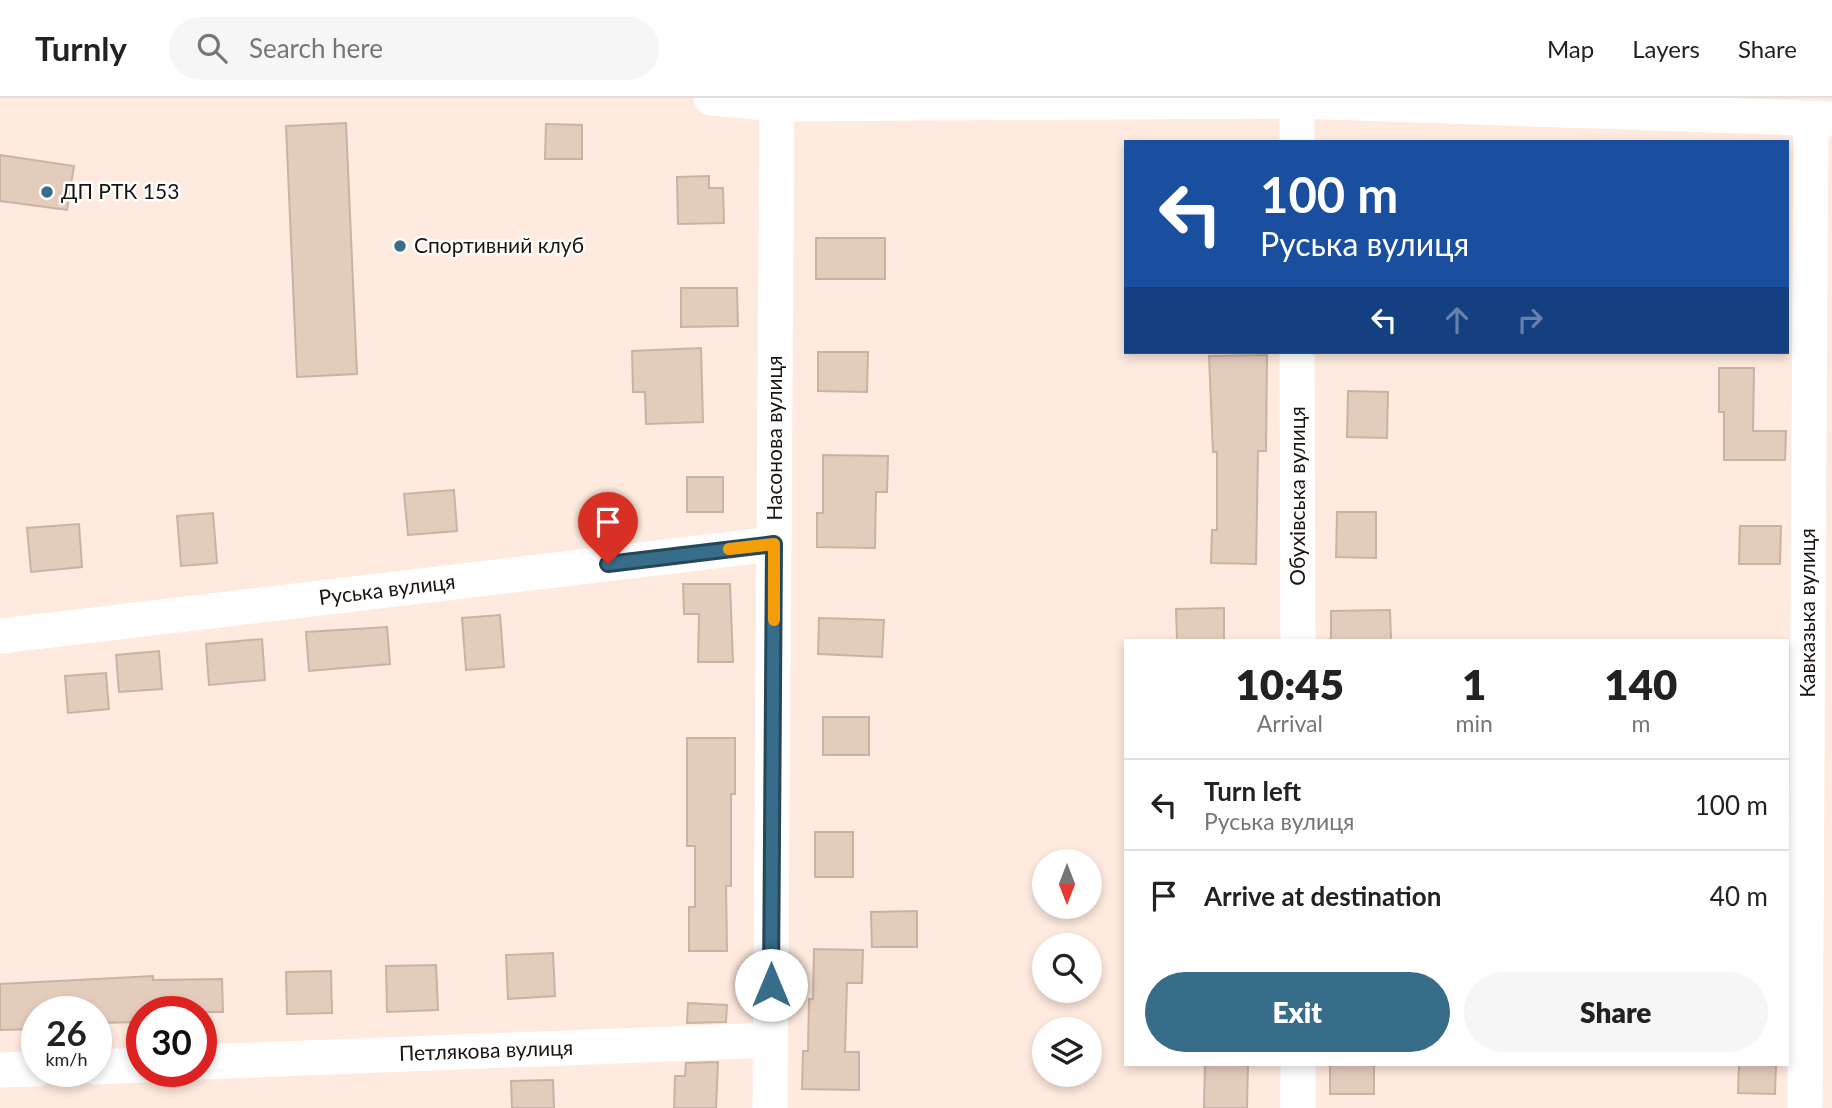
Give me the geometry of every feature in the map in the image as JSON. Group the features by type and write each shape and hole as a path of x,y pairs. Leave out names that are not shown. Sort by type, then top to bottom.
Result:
{"street":[{"path":"711,98 777,104 1207,99 1821,119"},
{"path":"1297,101 1297,140"},
{"name":"Насонова вулиця","path":"770,1108 777,104"},
{"name":"Кавказька вулиця","path":"1805,1108 1821,119"},
{"name":"Обухівська вулиця","path":"1297,354 1298,639"},
{"name":"Руська вулиця","path":"0,636 774,544"},
{"name":"Петлякова вулиця","path":"217,1061 771,1040"},
{"path":"1298,1066 1298,1108"},
{"path":"0,1070 21,1069"}],"building":[{"path":"346,123 357,374 297,377 286,126"},
{"path":"546,124 582,125 582,159 545,159"},
{"path":"0,155 74,166 67,210 0,201"},
{"path":"709,176 709,188 723,188 724,223 678,224 677,177"},
{"path":"816,238 885,238 885,279 816,279"},
{"path":"681,288 737,288 738,326 681,327"},
{"path":"701,348 703,422 646,424 645,392 633,392 632,351"},
{"path":"818,352 868,352 867,392 818,391"},
{"path":"1267,355 1266,451 1258,451 1256,564 1211,563 1212,530 1217,530 1217,452 1213,452 1209,356"},
{"path":"1719,368 1754,368 1753,431 1786,431 1785,460 1724,460 1724,412 1719,412"},
{"path":"1348,391 1388,392 1387,438 1347,437"},
{"path":"823,455 888,456 887,492 876,492 875,548 817,547 817,513 823,513"},
{"path":"687,477 723,477 723,512 687,512"},
{"path":"454,490 457,531 408,535 404,494"},
{"path":"1337,512 1376,512 1376,558 1336,557"},
{"path":"213,513 217,563 181,566 177,516"},
{"path":"79,524 82,567 31,572 27,528"},
{"path":"1740,526 1781,526 1780,564 1739,564"},
{"path":"683,584 730,584 733,662 698,662 699,614 684,614"},
{"path":"1224,608 1224,639 1177,639 1176,609"},
{"path":"1390,610 1391,639 1331,639 1331,611"},
{"path":"500,615 504,667 466,670 462,618"},
{"path":"819,618 884,620 882,657 818,654"},
{"path":"387,627 390,664 309,671 306,632"},
{"path":"262,639 265,680 209,685 206,644"},
{"path":"159,651 162,689 119,692 116,655"},
{"path":"106,673 109,709 68,713 65,676"},
{"path":"823,717 869,717 869,755 823,755"},
{"path":"687,738 735,738 735,794 731,794 731,886 726,886 727,951 689,951 689,907 695,907 695,846 687,846"},
{"path":"815,832 853,832 853,877 815,877"},
{"path":"917,911 917,947 872,947 871,912"},
{"path":"814,949 863,950 862,983 847,983 845,1052 859,1052 859,1090 802,1089 803,1051 808,1051 809,999 813,999"},
{"path":"553,953 555,996 508,999 506,955"},
{"path":"436,965 438,1010 387,1012 386,966"},
{"path":"331,971 332,1013 287,1014 286,972"},
{"path":"153,976 153,980 222,979 223,1012 217,1012 217,996 126,996 126,1022 112,1023 112,996 21,996 21,1029 0,1030 0,984"},
{"path":"688,1003 727,1005 726,1022 687,1023"},
{"path":"718,1062 716,1108 674,1108 675,1076 685,1076 686,1063"},
{"path":"1205,1066 1248,1066 1247,1108 1204,1108"},
{"path":"1330,1066 1374,1066 1374,1094 1330,1094"},
{"path":"1739,1066 1776,1066 1775,1094 1738,1093"},
{"path":"553,1080 554,1108 512,1108 511,1081"}],"slow traffic":[{"path":"729,549 774,544 774,620"}],"place":[{"name":"ДП РТК 153","path":"47,192"},
{"name":"Спортивний клуб","path":"400,246"}],"route":[{"path":"608,564 774,544 771,985"}]}
